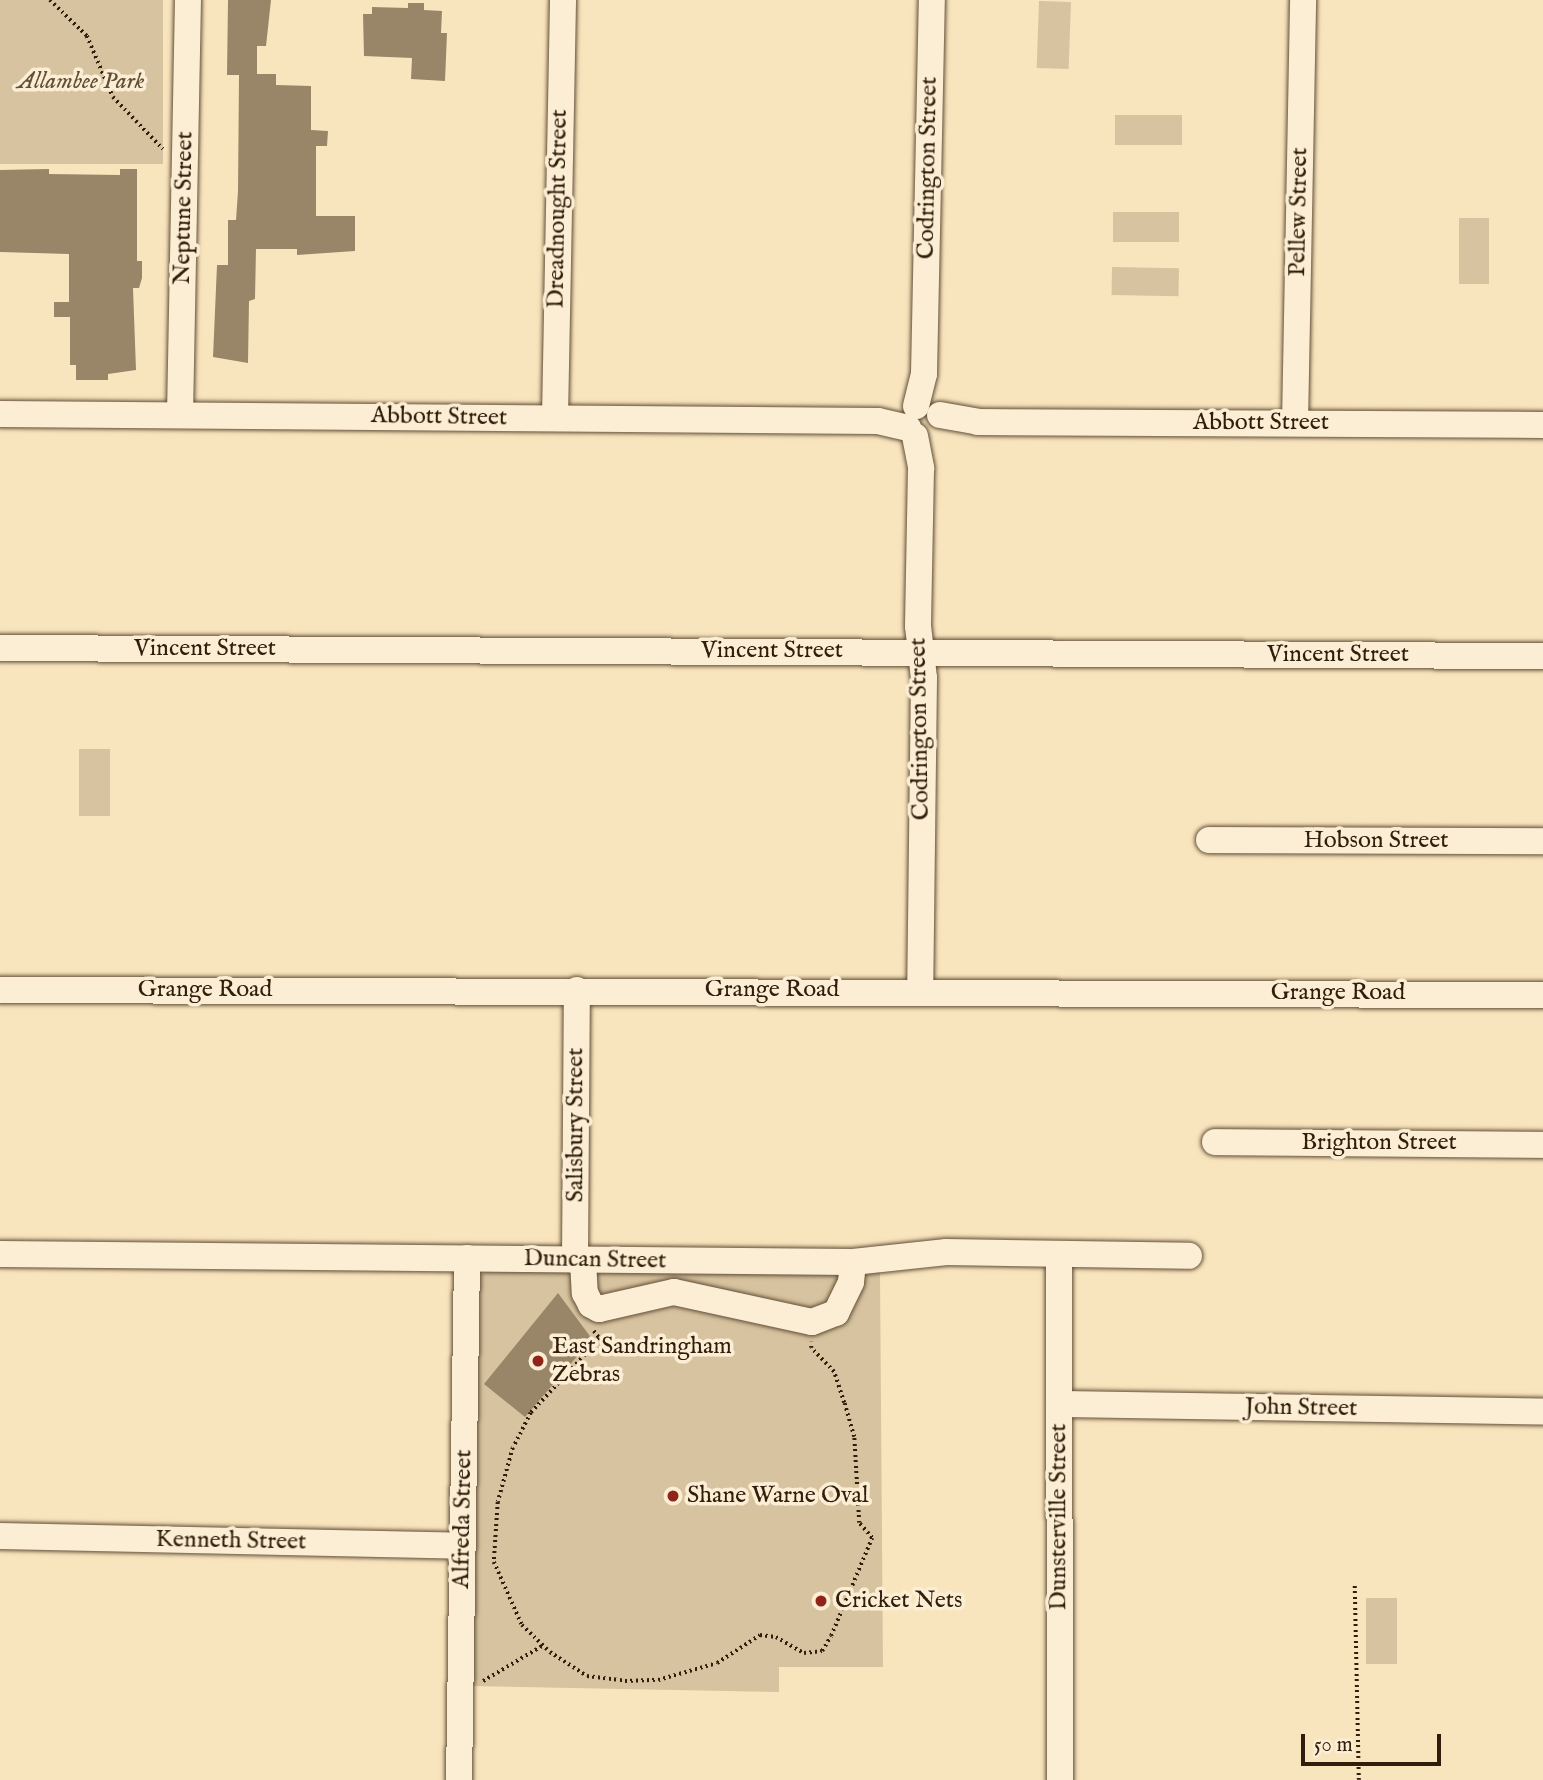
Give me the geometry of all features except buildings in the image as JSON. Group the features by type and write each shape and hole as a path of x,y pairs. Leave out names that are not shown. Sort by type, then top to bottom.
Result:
{"street":[{"name":"Neptune Street","path":"180,415 188,0"},
{"name":"Dreadnought Street","path":"555,418 563,0"},
{"name":"Pellew Street","path":"1295,423 1303,0"},
{"name":"Codrington Street","path":"920,991 921,468 931,1"},
{"name":"Abbott Street","path":"0,414 1543,425"},
{"name":"Vincent Street","path":"0,648 1543,656"},
{"name":"Hobson Street","path":"1209,840 1543,841"},
{"name":"Grange Road","path":"0,990 1543,995"},
{"name":"Salisbury Street","path":"578,990 579,1260 585,1293 591,1305 599,1309 674,1292 812,1322"},
{"name":"Brighton Street","path":"1214,1142 1543,1144"},
{"name":"Duncan Street","path":"0,1254 853,1262 946,1252 1189,1256"},
{"name":"Dunsterville Street","path":"1059,1255 1060,1780"},
{"name":"Alfreda Street","path":"459,1780 467,1258"},
{"path":"812,1322 836,1313 851,1282 853,1262"},
{"name":"John Street","path":"1059,1404 1543,1412"},
{"name":"Kenneth Street","path":"0,1536 462,1546"}],"path":[{"path":"50,0 87,36 113,97 141,130 185,168"},
{"path":"592,1329 600,1339 531,1413 513,1448 498,1502 494,1562 522,1625 543,1645 587,1676 625,1681 658,1680 717,1663 760,1635 776,1637 804,1653 822,1651 873,1538 859,1524 855,1437 834,1372 811,1348 812,1322"},
{"path":"1355,1586 1359,1780"},
{"path":"478,1683 510,1669 543,1645"}],"green space":[{"name":"Allambee Park","path":"0,0 163,0 163,164 0,164"},
{"path":"1039,1 1071,2 1069,69 1037,68"},
{"path":"1115,115 1182,115 1182,145 1115,145"},
{"path":"1113,212 1179,212 1179,242 1113,242"},
{"path":"1459,218 1489,218 1489,284 1459,284"},
{"path":"1112,267 1179,268 1179,296 1112,295"},
{"path":"79,749 110,749 110,816 79,816"},
{"path":"496,1268 880,1272 883,1667 779,1667 779,1692 470,1686 480,1275"},
{"path":"1366,1598 1397,1598 1397,1664 1366,1664"}],"place":[{"name":"East Sandringham Zebras","path":"538,1361"},
{"name":"Shane Warne Oval","path":"673,1496"},
{"name":"Cricket Nets","path":"821,1601"}]}
